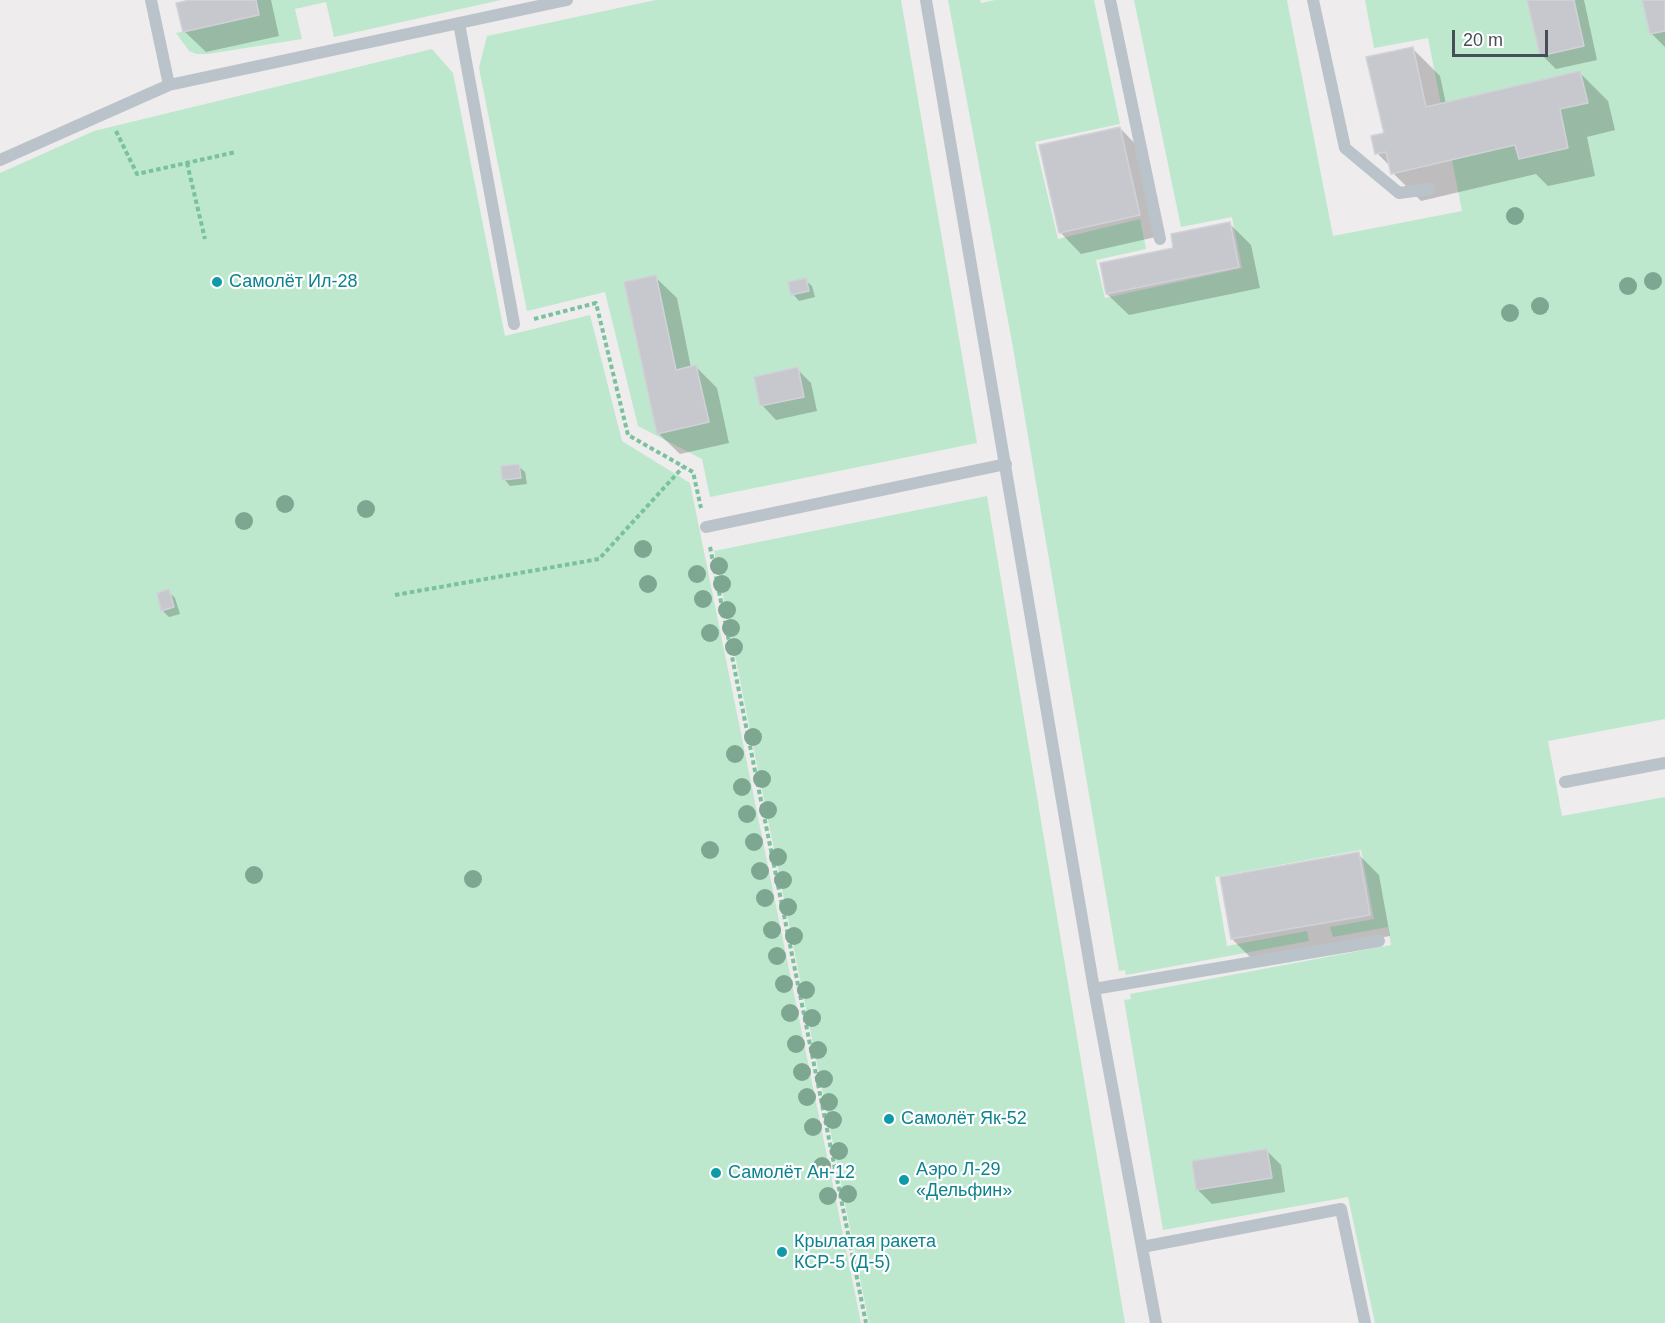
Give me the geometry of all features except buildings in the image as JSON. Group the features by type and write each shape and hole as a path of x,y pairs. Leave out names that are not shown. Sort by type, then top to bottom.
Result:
{"lane":[{"path":"152,0 169,85"},
{"path":"0,160 169,85 567,0"},
{"path":"926,0 1094,989 1156,1323"},
{"path":"1110,0 1160,239"},
{"path":"1313,0 1345,148 1400,193 1429,189"},
{"path":"459,23 514,324"},
{"path":"706,528 1006,464"},
{"path":"1565,782 1665,763"},
{"path":"1094,989 1379,941"},
{"path":"1142,1246 1341,1209 1365,1323"}],"path":[{"path":"107,113 137,174 236,152"},
{"path":"187,163 205,238"},
{"path":"514,324 596,303 628,435 693,472 866,1323"},
{"path":"395,595 599,559 683,467"}],"green space":[{"path":"256,0 501,0 334,37 326,2 295,9 302,39 208,54 189,51 176,33 259,15"},
{"path":"656,0 901,0 977,443 710,497 702,459 638,426 605,292 527,311 479,68 487,36"},
{"path":"948,0 980,0 981,3 995,0 1094,0 1120,124 1035,142 1058,239 1140,219 1146,249 1096,260 1105,298 1242,268 1232,217 1181,227 1134,0 1287,0 1333,236 1462,211 1428,38 1374,48 1365,0 1665,0 1665,719 1548,741 1562,816 1665,797 1665,1323 1375,1323 1348,1197 1163,1230 1124,1000 1131,999 1130,994 1391,945 1388,927 1333,937 1330,927 1374,919 1361,850 1215,877 1227,946 1307,931 1309,941 1126,975 1125,970 1119,971 1012,342"},
{"path":"432,49 453,73 505,336 590,315 622,441 690,483 861,1323 0,1323 0,173 94,131"},
{"path":"987,496 1125,1323 869,1323 714,551"}],"place":[{"name":"Самолёт Ил-28","path":"217,282"},
{"name":"Самолёт Як-52","path":"889,1119"},
{"name":"Самолёт Ан-12","path":"716,1173"},
{"name":"Аэро Л-29 «Дельфин»","path":"904,1180"},
{"name":"Крылатая ракета КСР-5 (Д-5)","path":"782,1252"}]}
